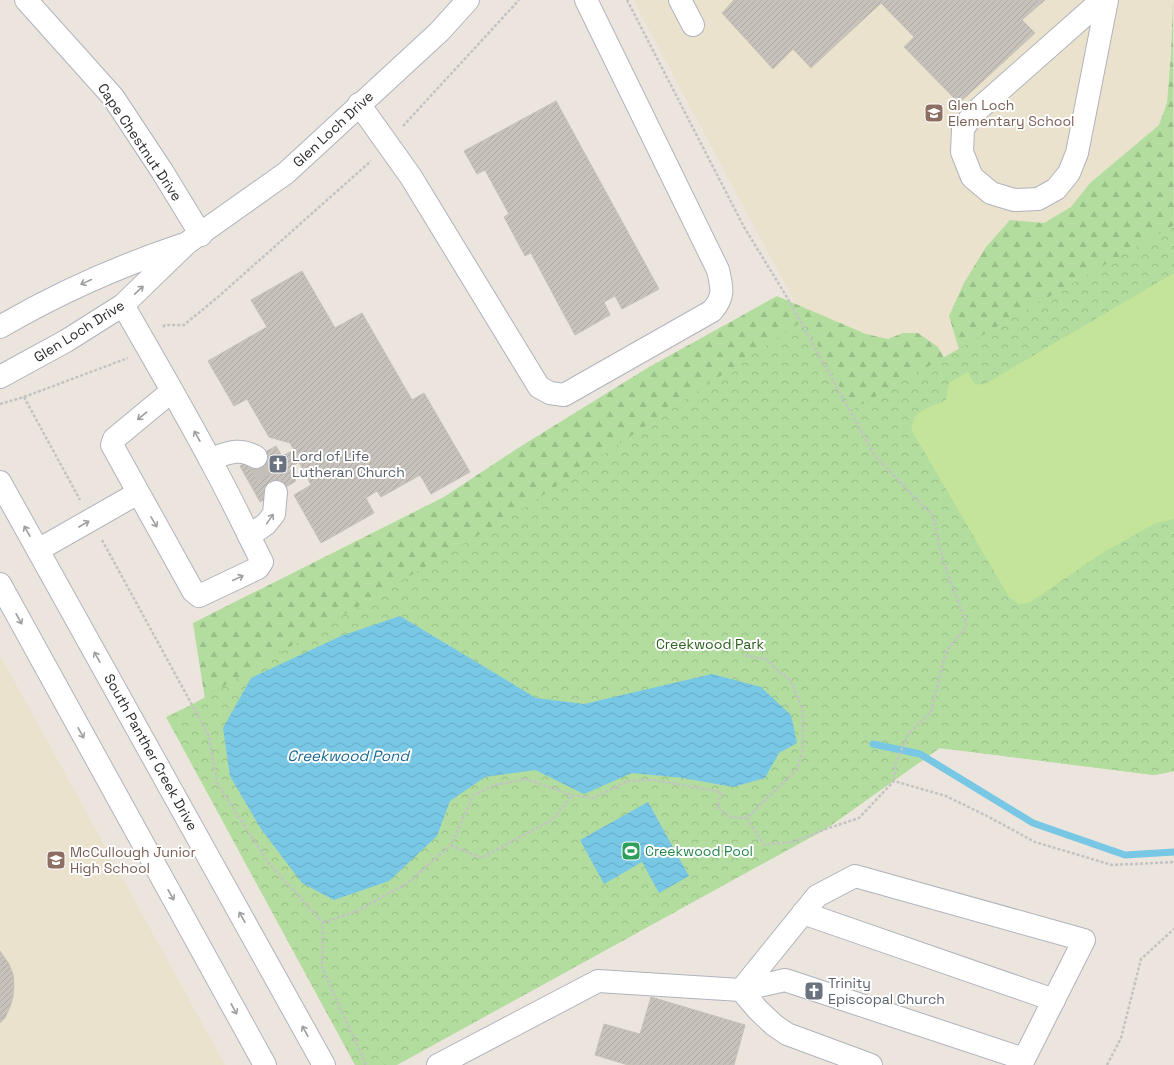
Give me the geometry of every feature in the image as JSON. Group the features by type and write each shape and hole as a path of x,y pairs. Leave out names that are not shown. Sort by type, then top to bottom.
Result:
{"street":[{"name":"Cape Chestnut Drive","path":"26,0 113,97 162,171 194,239"},
{"name":"Glen Loch Drive","path":"0,377 66,340 123,305 194,239 286,173 359,104 439,32 468,0"},
{"path":"359,104 411,177 539,387 550,393 564,395 712,311 719,302 722,289 718,270 586,0"},
{"path":"680,0 693,25"},
{"path":"1102,0 973,114 963,129 962,152 972,176 991,193 1014,200 1038,200 1056,189 1069,173 1077,153 1107,0"},
{"name":"Glen Loch Drive","path":"0,327 51,299 100,276 194,239"},
{"path":"123,305 146,344 210,459 262,562 258,568 199,596 194,592 112,445 114,439 172,391"},
{"path":"210,459 230,452 246,452 256,457"},
{"name":"South Panther Creek Drive","path":"0,482 324,1065"},
{"path":"249,536 266,524 274,514 276,492"},
{"path":"38,550 138,493"},
{"path":"0,584 265,1065"},
{"path":"438,1065 598,981 741,990 785,980 1024,1062 1084,940 855,876 817,896 741,990"},
{"path":"803,913 1054,1000"},
{"path":"741,990 758,1010 774,1025 788,1034 871,1065"}],"path":[{"path":"0,404 24,397 133,356 165,325 184,325 218,297 372,161 519,0"},
{"path":"627,0 744,227 788,299 875,456 933,516 943,561 967,625 946,652 931,712 908,734 896,763 894,782 858,818 793,842 764,845 747,818"},
{"path":"24,397 209,736 217,782 268,862 323,923 322,968 366,1065"},
{"path":"323,923 359,910 409,882 450,845 473,796 494,785 526,779 572,795 593,798 628,781 654,780 721,792 718,806 729,817 747,818 797,769 803,748 803,712 795,690 789,679 780,673 766,659 743,655"},
{"path":"894,782 946,796 1035,842 1105,863 1112,865 1174,862"},
{"path":"450,845 481,858 552,820 572,795"},
{"path":"1107,1065 1121,1038 1141,959 1174,929"}],"shaded area":[{"name":"Glen Loch Elementary School","path":"633,0 1174,0 1174,225 852,410"},
{"name":"McCullough Junior High School","path":"0,655 225,1065 0,1065"}],"green space":[{"path":"1173,0 1174,273 961,356 949,316 964,283 986,247 1010,220 1044,223 1071,207 1090,183 1159,125 1167,103 1171,55"},
{"name":"Creekwood Park","path":"1174,225 1174,771 1154,775 940,748 826,829 397,1065 355,1065 166,717 195,703 516,513 804,320 852,410"},
{"path":"1174,273 1174,519 1156,523 1102,553 1029,603 1019,604 1009,597 911,429 914,417 923,410 946,400 949,383 968,372 976,384 985,384"},
{"path":"777,296 866,334 888,339 903,333 918,333 938,347 1174,771 1154,775 940,748 209,725 193,623 444,497 515,450 649,367"}],"water":[{"name":"Creekwood Pond","path":"400,616 536,698 584,704 712,674 761,687 791,715 797,743 779,753 765,778 733,787 683,778 632,773 584,794 535,770 485,777 450,801 437,836 389,881 334,900 302,883 261,829 230,776 223,728 251,678 341,636"},
{"name":"Creekwood Pool","path":"648,802 689,876 659,893 642,862 604,884 580,840"}],"building":[{"path":"734,0 1045,0 1022,20 1035,33 959,103 904,47 914,37 881,3 811,68 793,49 773,69 722,13"},
{"path":"556,101 659,289 622,309 615,296 604,302 610,315 575,335 531,253 525,256 504,217 509,214 485,170 477,174 464,151"},
{"path":"302,271 335,328 362,313 412,400 424,393 470,472 431,494 420,475 381,497 377,491 366,498 374,513 321,543 294,495 311,485 299,462 289,468 296,481 260,502 240,466 276,446 282,456 294,450 290,443 269,437 247,399 234,406 208,361 267,327 251,300"},
{"path":"0,951 9,964 13,974 14,986 10,1007 5,1018 0,1023"},
{"path":"651,997 745,1025 734,1065 628,1065 595,1055 604,1024 640,1034"}],"waterway":[{"path":"873,744 920,754 1033,823 1125,855 1174,852"}],"tunnel":[{"path":"256,457 276,492"}],"place":[{"name":"Glen Loch Elementary School","path":"934,113"},
{"name":"Lord of Life Lutheran Church","path":"278,464"},
{"name":"Creekwood Pool","path":"631,851"},
{"name":"McCullough Junior High School","path":"56,860"},
{"name":"Trinity Episcopal Church","path":"814,991"}]}
